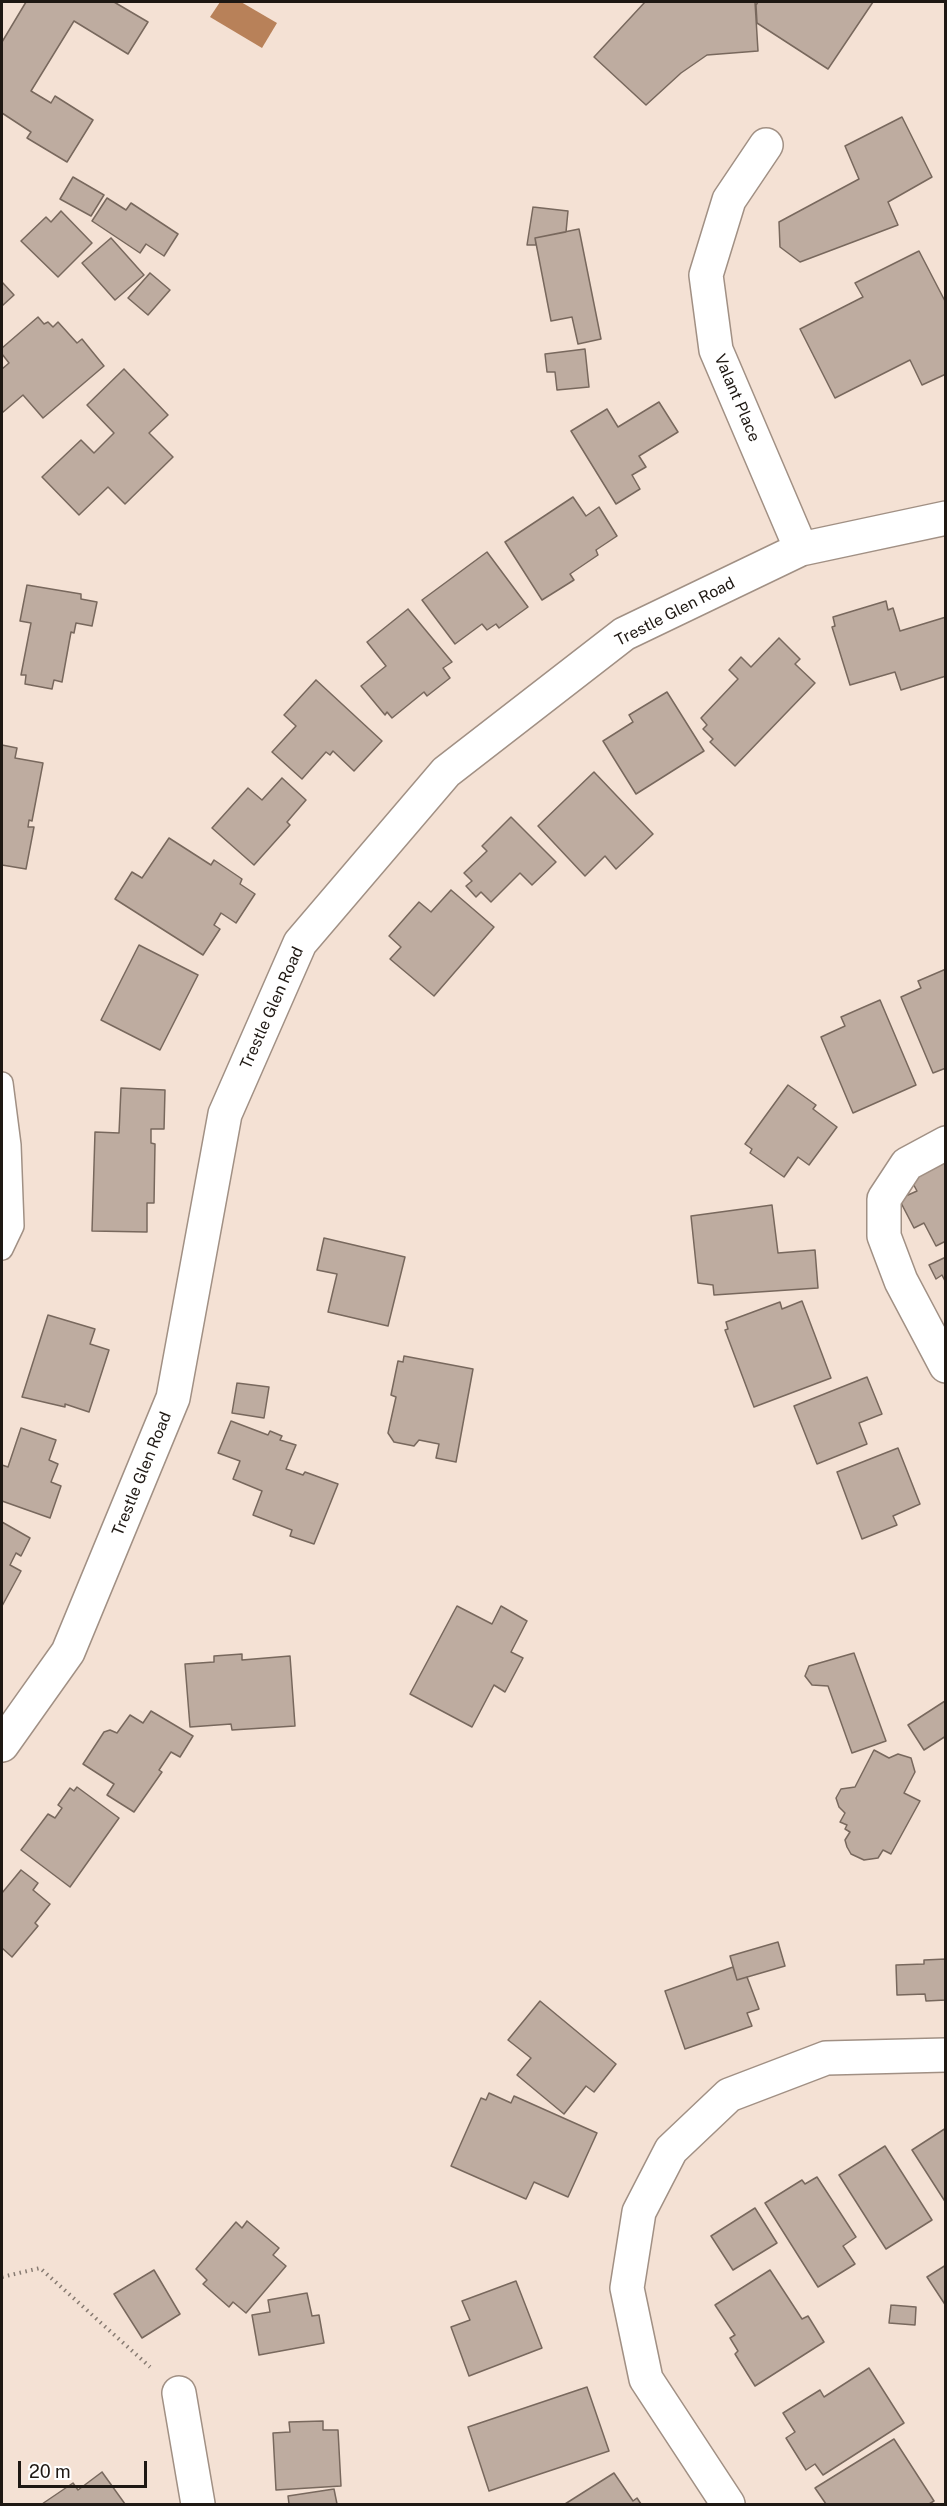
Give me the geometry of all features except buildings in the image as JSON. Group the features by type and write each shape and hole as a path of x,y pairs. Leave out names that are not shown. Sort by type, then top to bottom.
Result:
{"street":[{"name":"Valant Place","path":"766,145 729,200 706,275 716,350 801,549"},
{"name":"Trestle Glen Road","path":"2,1745 68,1652 173,1398 225,1114 300,943 446,772 624,634 801,549 945,518"},
{"path":"945,1143 907,1164 884,1199 884,1236 901,1281 945,1366"},
{"path":"728,2505 646,2379 627,2289 639,2212 671,2150 729,2095 826,2058 945,2055"},
{"path":"179,2393 198,2505"}],"lane":[{"path":"2,1083 10,1145 13,1226 2,1249"}],"path":[{"path":"2,2277 40,2268 179,2393"}],"shaded area":[{"path":"220,2 241,2 277,23 262,48 210,17"}]}
